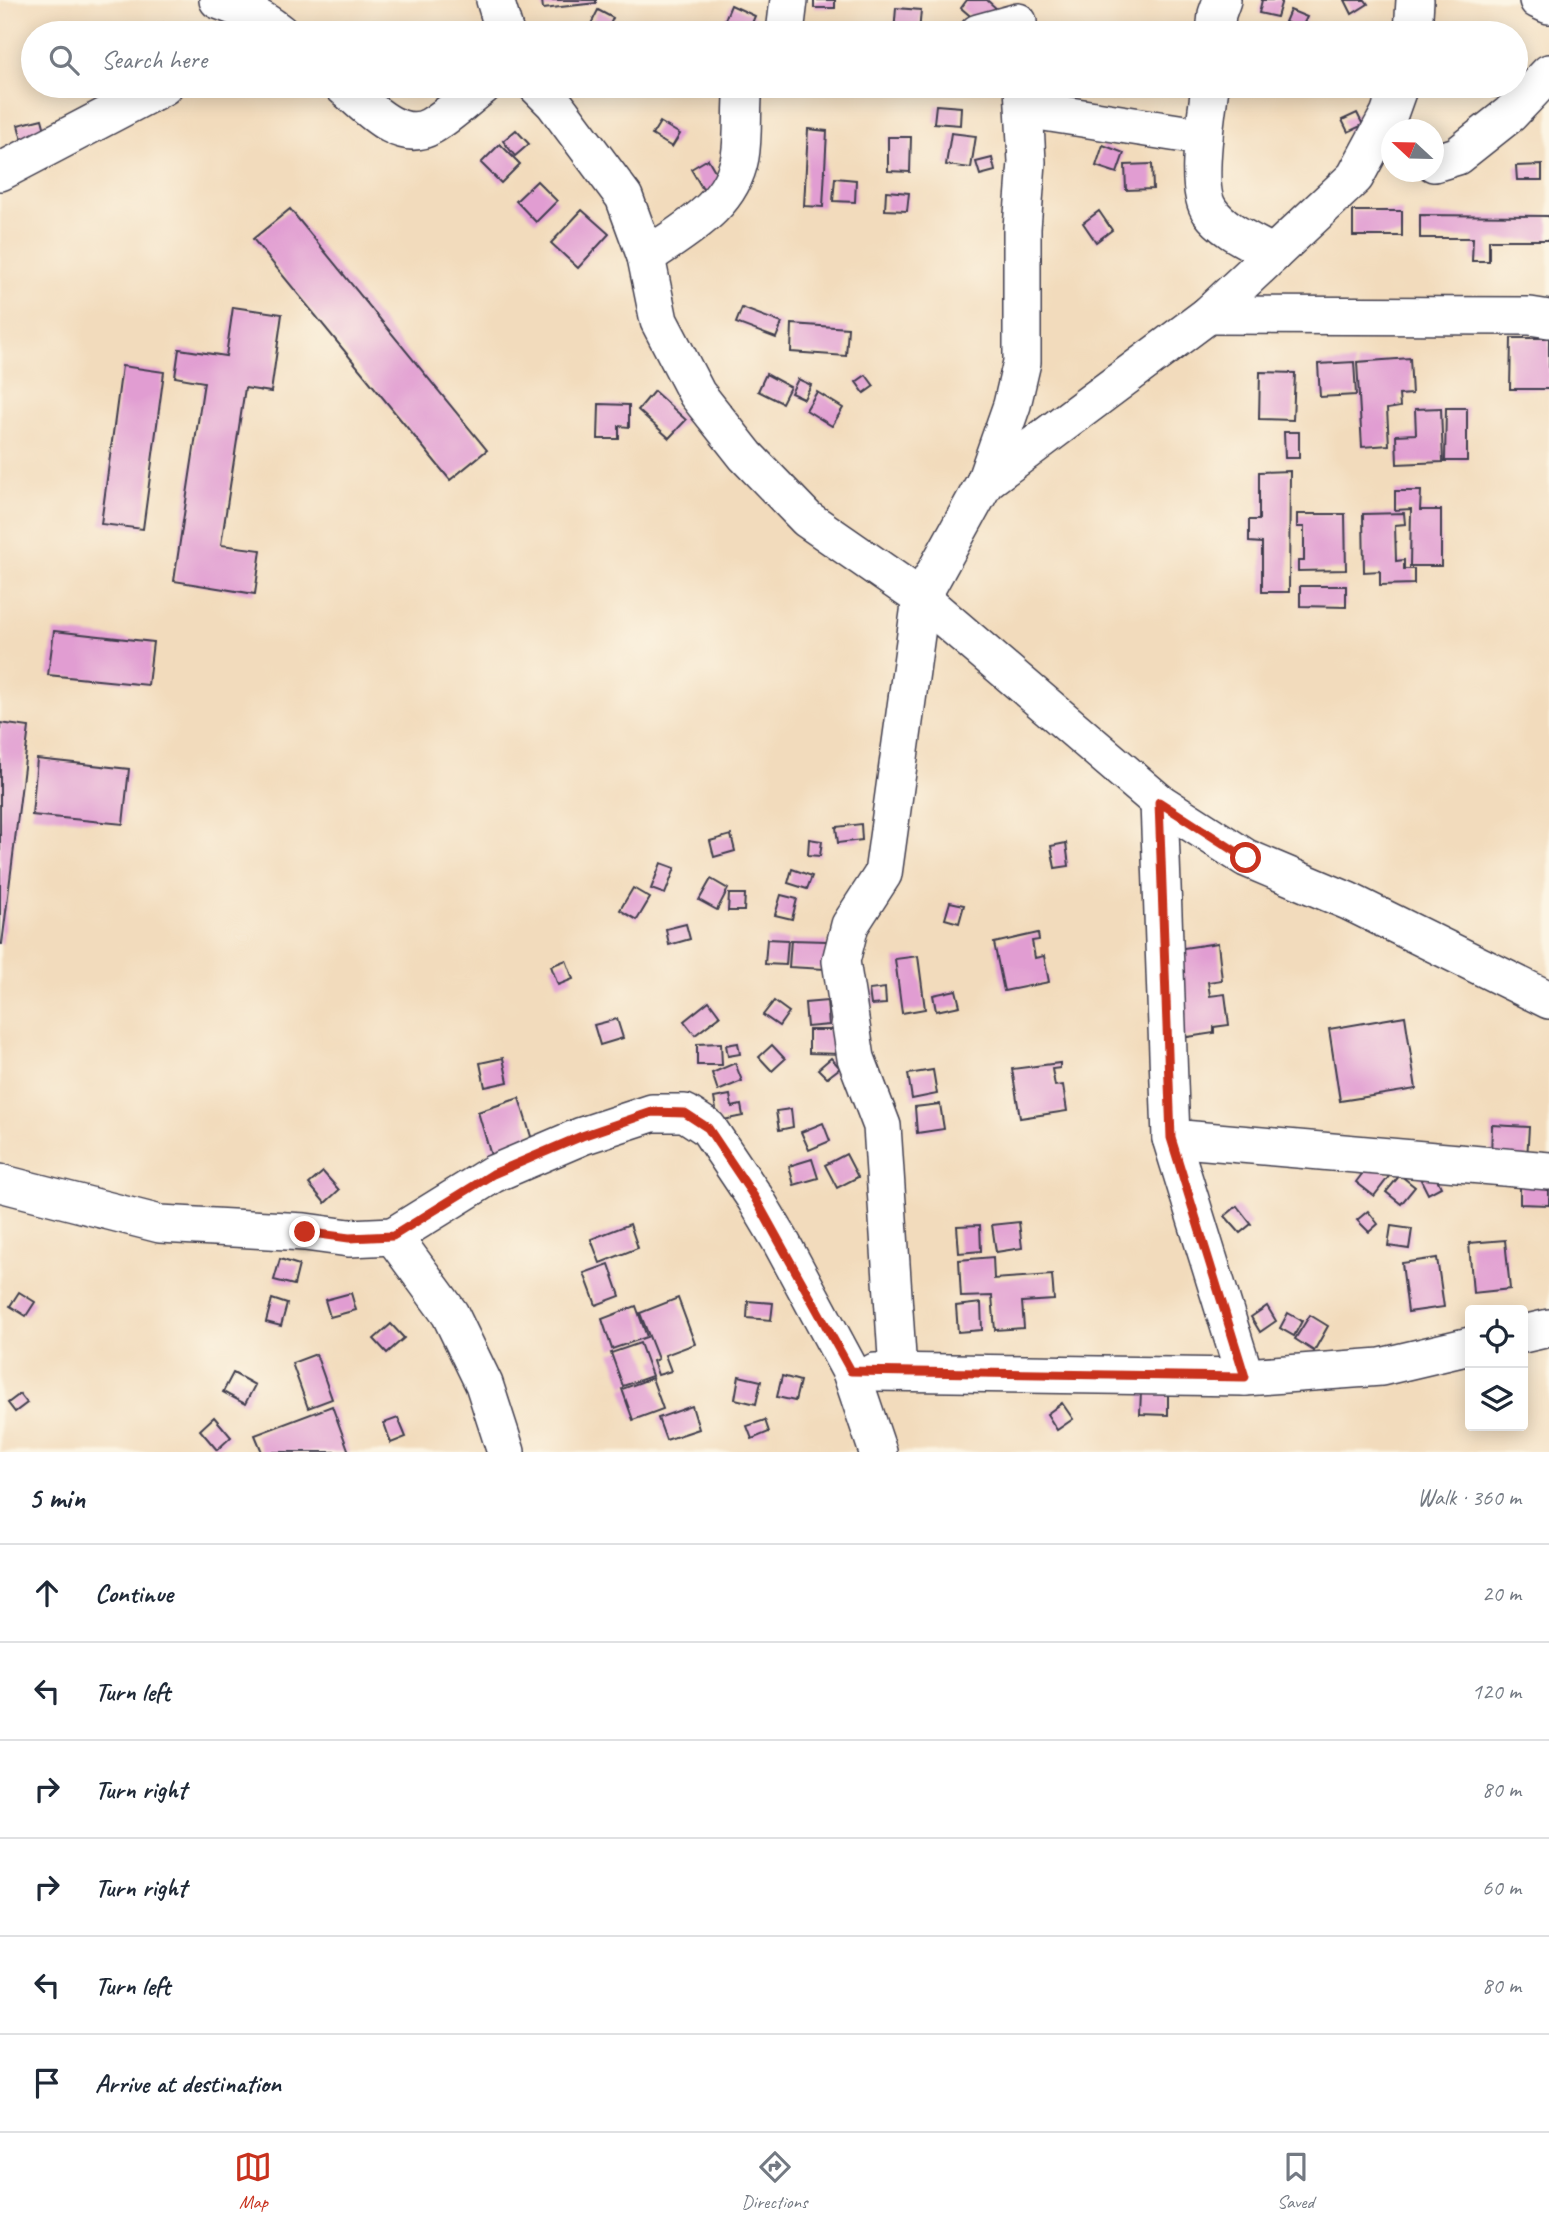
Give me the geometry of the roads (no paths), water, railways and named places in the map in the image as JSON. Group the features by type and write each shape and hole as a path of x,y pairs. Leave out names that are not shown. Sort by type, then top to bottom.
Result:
{"street":[{"path":"218,0 243,9 257,21"},
{"path":"495,0 501,21"},
{"path":"786,21 789,0"},
{"path":"1216,21 1222,0"},
{"path":"1414,21 1415,0"},
{"path":"1538,0 1549,5"},
{"path":"1528,95 1549,73"},
{"path":"0,172 141,98"},
{"path":"357,98 380,118 405,131 429,128 468,98"},
{"path":"548,98 624,197 646,257 659,321 698,394 746,456 807,519 920,598 1159,802 1246,858 1348,901 1549,1000"},
{"path":"646,257 702,218 722,199 734,180 740,156 743,98"},
{"path":"898,1372 882,1126 856,1058 841,961 850,925 883,874 920,598 985,482 1012,405 1022,362 1022,228 1027,162 1024,98"},
{"path":"1028,98 1204,137"},
{"path":"1209,98 1200,177 1208,210 1232,231 1273,254"},
{"path":"985,482 1208,315 1355,177 1395,98"},
{"path":"1444,160 1457,156 1510,114 1525,98"},
{"path":"1355,177 1381,173"},
{"path":"1208,315 1549,318"},
{"path":"1159,802 1171,1138 1245,1377"},
{"path":"0,1183 160,1223 305,1232 349,1238 393,1236 493,1174 582,1136 652,1112 685,1113 708,1128 755,1198 851,1371 878,1452"},
{"path":"1171,1138 1549,1171"},
{"path":"393,1236 450,1314 484,1384 506,1452"},
{"path":"1528,1333 1549,1328"},
{"path":"851,1371 1245,1377 1381,1367 1465,1347"}]}
